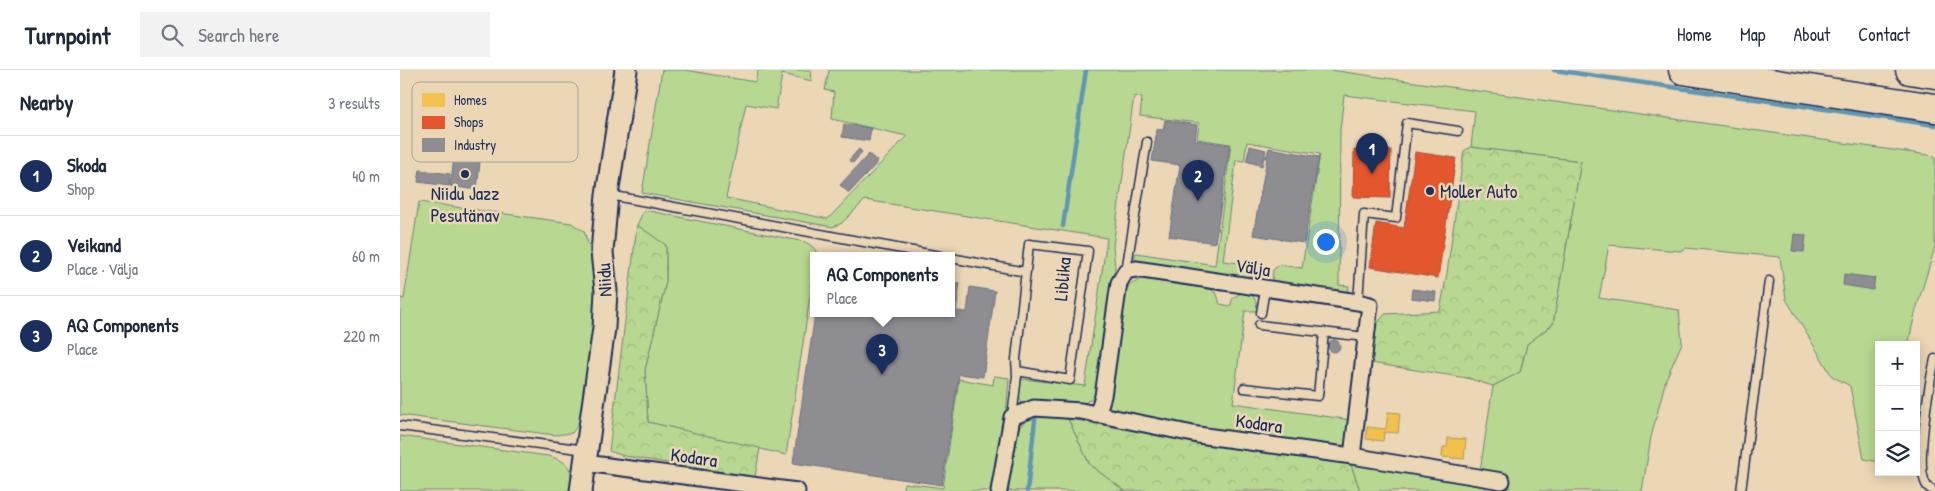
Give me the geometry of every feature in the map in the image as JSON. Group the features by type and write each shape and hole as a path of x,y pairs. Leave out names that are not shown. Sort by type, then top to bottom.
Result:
{"highway":[{"path":"1683,70 1935,108"},
{"path":"1910,70 1935,74"}],"street":[{"name":"Niidu","path":"581,491 604,328 606,292 602,252 607,195 626,70"},
{"name":"Välja","path":"1126,271 1136,269 1358,302"},
{"path":"1097,415 1103,396 1119,283 1126,271"},
{"path":"1352,456 1370,305 1358,302"},
{"name":"Kodara","path":"1012,417 1034,408 1081,411 1198,435 1352,456 1502,481"},
{"name":"Liblika","path":"999,491 1012,417"},
{"name":"Kodara","path":"586,456 797,491"}],"lane":[{"path":"1358,302 1364,214 1396,218 1407,124 1458,131"},
{"path":"1126,271 1147,142"},
{"path":"607,195 918,252"},
{"name":"Liblika","path":"1012,417 1016,359 1029,244 1088,251 1070,380 1016,372"},
{"path":"955,259 1026,272"},
{"path":"1741,491 1768,281"},
{"path":"1261,313 1265,289"},
{"path":"1259,325 1366,337"},
{"path":"1244,388 1318,396 1324,332"},
{"path":"1935,358 1929,385 1922,456 1923,475 1927,487 1935,491"},
{"path":"400,426 586,456"}],"green space":[{"path":"662,70 685,70 755,82 758,70 811,70 812,81 782,74 776,109 746,104 726,198 828,219 907,136 832,119 834,92 825,90 829,70 1330,70 1935,156 1935,247 1915,313 1909,341 1875,341 1875,461 1864,459 1850,386 1832,376 1786,299 1780,257 1686,248 1680,251 1609,245 1599,298 1679,310 1682,343 1666,379 1651,437 1642,491 1360,491 1350,462 1510,488 1510,479 1480,471 1493,386 1520,372 1527,344 1553,324 1581,161 1471,147 1475,111 1344,95 1340,130 1339,285 1349,286 1348,292 1345,294 1272,283 1273,270 1279,265 1302,268 1320,154 1247,142 1244,161 1236,160 1223,261 1246,264 1250,272 1247,281 1143,264 1134,258 1136,253 1215,265 1231,144 1197,139 1199,123 1140,116 1142,98 1134,96 1113,246 1115,268 1097,394 1079,404 1045,401 1022,404 1019,395 1021,379 1085,386 1107,238 865,200 842,223 833,227 642,193"},
{"path":"1471,147 1581,161 1553,324 1527,344 1520,372 1493,386 1467,378 1371,363 1376,325 1385,314 1440,311 1464,151"},
{"path":"419,202 571,223 584,231 591,253 596,300 590,372 582,419 572,433 555,435 400,415 400,298 404,299"},
{"path":"644,210 805,242 815,249 816,252 810,252 810,297 786,455 648,422 645,370 666,282 666,246 637,225"},
{"path":"637,225 666,245 666,282 645,370 648,422 760,448 755,477 624,456 609,451"},
{"path":"1141,279 1210,289 1217,294 1220,304 1230,306 1233,298 1241,293 1253,296 1257,304 1257,311 1245,311 1233,403 1351,420 1349,442 1344,446 1332,449 1197,431 1107,409 1110,400 1126,290 1130,285"},
{"path":"994,376 1009,378 1006,416 992,491 908,491 903,488 904,483 943,488 959,379 993,385"},
{"path":"1048,416 1068,419 1090,465 1125,491 1007,491 1017,429 1027,420"},
{"path":"1068,419 1350,462 1360,491 1125,491 1090,465"},
{"path":"400,436 555,458 565,464 570,471 570,491 400,491"}],"building: Homes":[{"path":"1388,412 1400,413 1398,433 1384,432 1383,441 1366,439 1367,427 1386,429"},
{"path":"1448,438 1466,439 1464,459 1442,457 1443,447 1447,447"}],"building: Shops":[{"path":"1354,150 1391,150 1390,198 1353,197"},
{"name":"Moller Auto","path":"1415,152 1456,158 1438,278 1370,267 1376,223 1404,228"}],"building: Industry":[{"path":"1165,120 1197,125 1195,140 1230,145 1215,243 1169,236 1180,165 1152,161 1157,129 1163,130"},
{"path":"844,124 871,128 869,141 842,137"},
{"path":"1250,146 1266,150 1265,155 1267,156 1269,148 1319,157 1304,243 1253,235 1267,158 1264,157 1262,166 1246,161"},
{"path":"859,149 862,152 853,163 849,160"},
{"path":"869,154 878,162 849,193 840,185"},
{"name":"Niidu Jazz Pesutänav","path":"454,162 480,162 477,190 450,186"},
{"path":"420,170 450,174 449,186 418,182"},
{"path":"1794,234 1806,235 1804,252 1792,251"},
{"path":"1844,274 1875,278 1873,290 1843,285"},
{"path":"955,282 960,283 956,311 967,312 970,287 995,291 983,377 959,374 942,485 793,463 815,317 955,317"},
{"path":"1412,289 1436,292 1435,301 1411,298"},
{"path":"1336,340 1339,341 1339,351 1332,352 1329,351 1328,344 1329,341"}],"waterway":[{"path":"1063,226 1086,70"},
{"path":"1554,70 1935,125"},
{"path":"1027,491 1035,420"}],"place":[{"name":"Niidu Jazz Pesutänav","path":"465,174"},
{"name":"Skoda","path":"1372,174"},
{"name":"Moller Auto","path":"1430,191"},
{"name":"Veikand","path":"1198,201"},
{"name":"AQ Components","path":"882,375"}]}
